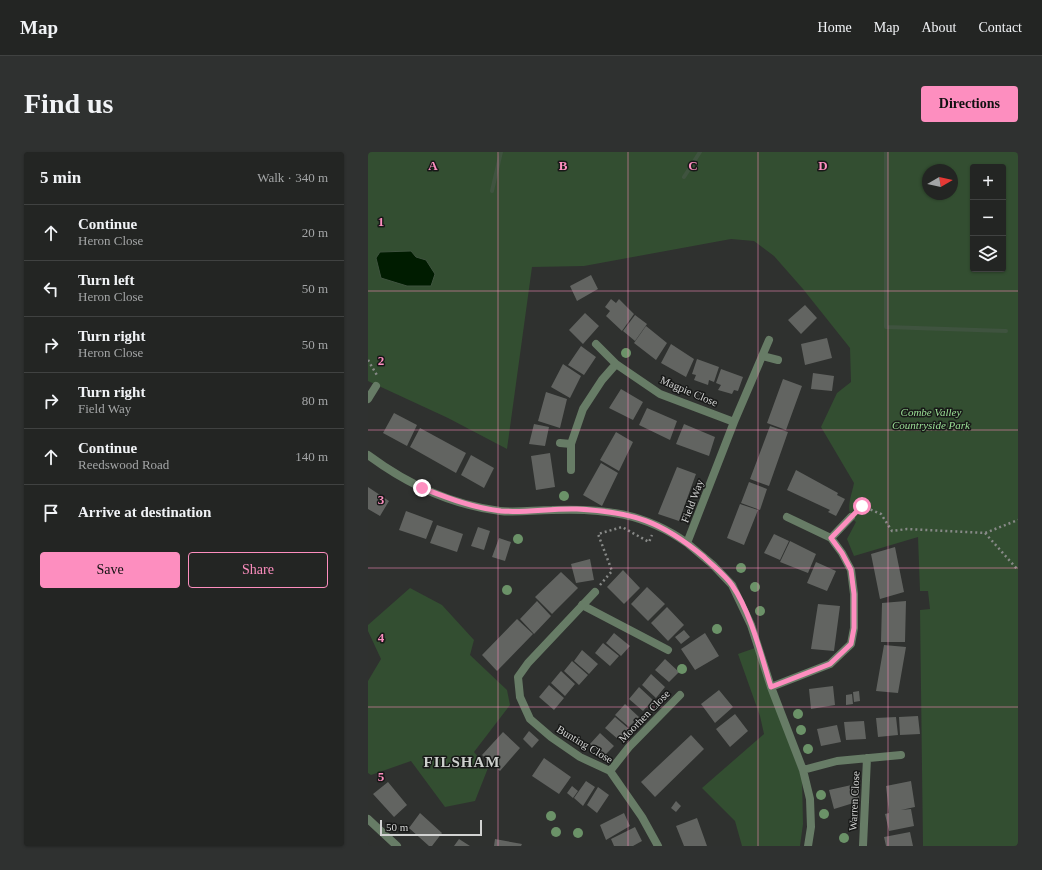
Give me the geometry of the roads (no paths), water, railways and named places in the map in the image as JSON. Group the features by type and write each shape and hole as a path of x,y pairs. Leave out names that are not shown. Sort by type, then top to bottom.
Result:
{"street":[{"name":"Field Way","path":"687,543 734,422 769,340"},
{"name":"Magpie Close","path":"596,344 616,364 660,394 734,422"},
{"path":"762,356 778,360"},
{"path":"571,470 571,444 583,409 602,380 616,364"},
{"path":"368,399 376,386"},
{"path":"560,443 571,444"},
{"path":"368,455 422,488 464,504 502,511 575,509 625,514 670,531 713,565 732,585 751,624 771,687 803,770 810,799 808,846"},
{"path":"771,687 830,664 851,644 854,628 854,594 851,570 842,553 831,538 787,517"},
{"path":"831,538 851,518"},
{"name":"Bunting Close","path":"595,592 528,662 518,677 520,697 530,718 551,737 580,757 610,772 642,817 658,846"},
{"path":"582,605 668,650"},
{"name":"Moorhen Close","path":"610,772 629,747 680,695"},
{"name":"Warren Close","path":"803,770 837,762 901,755"},
{"name":"Warren Close","path":"863,846 867,758"},
{"path":"368,819 397,846"}],"waterway":[{"path":"492,191 501,152"},
{"path":"684,177 700,152"},
{"path":"886,152 886,327 1006,331"}],"district":[{"name":"FILSHAM","path":"462,762"}],"park label":[{"name":"Combe Valley Countryside Park","path":"931,418"}]}
